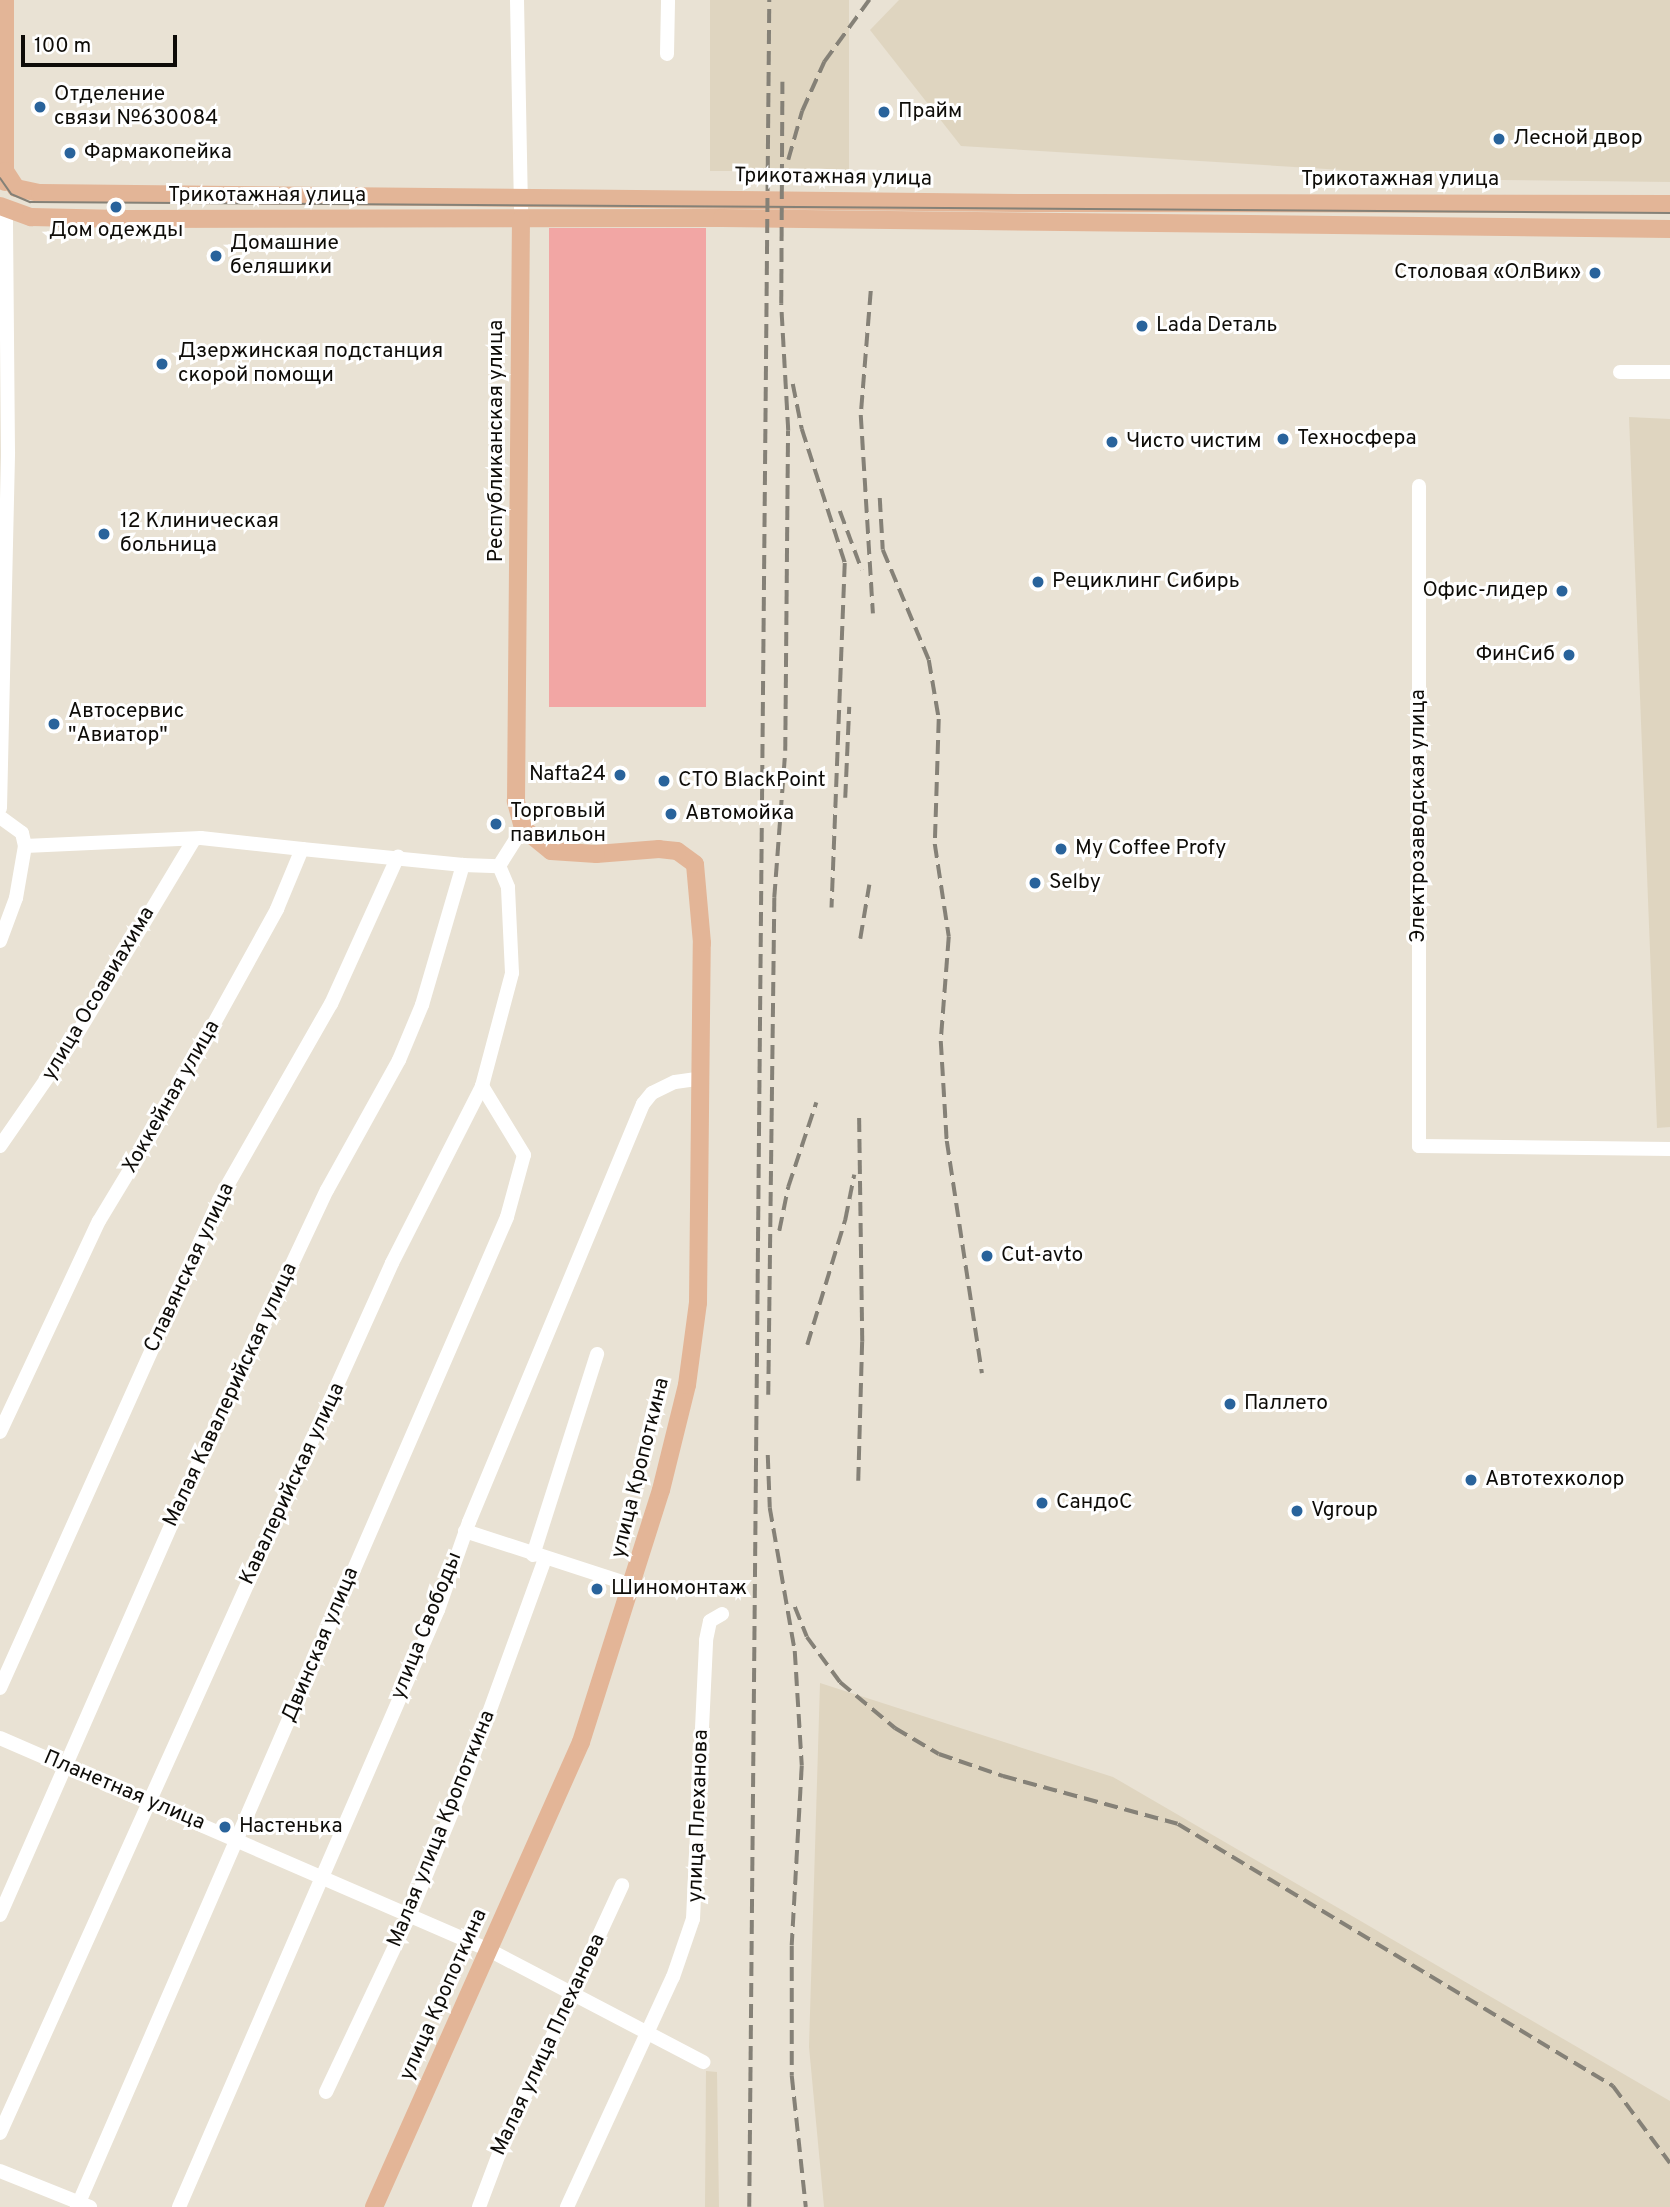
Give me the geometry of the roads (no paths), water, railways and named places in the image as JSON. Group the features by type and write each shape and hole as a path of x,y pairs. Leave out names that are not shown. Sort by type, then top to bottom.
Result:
{"main road":[{"path":"3,209 5,0"},
{"name":"Трикотажная улица","path":"3,163 16,188 29,192 521,198 1670,204"},
{"path":"285,196 277,202 276,210 288,219"},
{"name":"Трикотажная улица","path":"3,209 31,217 722,218 1670,229"},
{"name":"Республиканская улица","path":"521,219 515,786 523,828"},
{"name":"улица Кропоткина","path":"374,2207 581,1742 634,1586 691,1362 698,1303 702,1078 701,901 695,864 677,851 659,849 567,854 551,851 523,828"}],"street":[{"name":"Республиканская улица","path":"517,0 521,219"},
{"path":"667,54 668,0"},
{"path":"0,808 8,426 3,209"},
{"path":"1620,372 1670,372"},
{"name":"Электрозаводская улица","path":"1419,486 1419,1146 1670,1149"},
{"path":"0,817 22,833 25,846 16,898 0,941"},
{"path":"25,846 194,838 398,856 462,870 499,866 523,828"},
{"name":"улица Осоавиахима","path":"0,1146 74,1039 194,838"},
{"name":"Хоккейная улица","path":"0,1432 99,1221 169,1105 271,920 302,849"},
{"name":"Славянская улица","path":"0,1688 219,1200 331,1004 398,856"},
{"name":"Кавалерийская улица","path":"0,2133 392,1264 482,1086 512,973 508,887 499,866"},
{"name":"Малая Кавалерийская улица","path":"0,1915 63,1766 327,1190 399,1060 422,1005 462,870"},
{"name":"улица Свободы","path":"179,2207 438,1610 465,1531 643,1104 652,1093 675,1083 702,1078"},
{"name":"Двинская улица","path":"82,2206 233,1838 289,1719 433,1382 464,1322 507,1217 524,1156 482,1086"},
{"name":"Малая улица Кропоткина","path":"326,2092 410,1914 459,1796 539,1557 597,1354"},
{"path":"465,1531 634,1586"},
{"name":"улица Плеханова","path":"567,2207 673,1977 697,1900 706,1640 710,1621 722,1614"},
{"name":"Планетная улица","path":"0,1738 324,1876 489,1950 703,2062"},
{"name":"Малая улица Плеханова","path":"479,2207 502,2143 622,1885"},
{"path":"0,2171 82,2206"}],"tram line":[{"path":"0,178 11,194 30,202 1670,213"}],"railway":[{"path":"749,2207 769,0"},
{"path":"788,160 802,111 824,62 869,0"},
{"path":"768,1395 774,898 785,751 788,431 781,304 782,82"},
{"path":"871,291 861,415 873,614"},
{"path":"793,384 802,429 845,563 832,908"},
{"path":"880,498 883,550 929,660 939,719 935,844 949,937 941,1041 947,1141 982,1373"},
{"path":"840,511 862,570"},
{"path":"845,798 849,707"},
{"path":"860,939 869,885"},
{"path":"779,1231 788,1187 816,1103"},
{"path":"858,1481 862,1342 859,1118"},
{"path":"807,1345 845,1220 854,1175"},
{"path":"768,1455 770,1508 795,1651 802,1766 792,1946 792,2076 806,2207"},
{"path":"795,1607 807,1637 840,1682 895,1728 939,1754 1003,1776 1178,1824 1613,2086 1670,2163"}],"place":[{"name":"Отделение связи №630084","path":"40,107"},
{"name":"Прайм","path":"884,112"},
{"name":"Лесной двор","path":"1499,139"},
{"name":"Фармакопейка","path":"70,153"},
{"name":"Дом одежды","path":"116,207"},
{"name":"Домашние беляшики","path":"216,256"},
{"name":"Столовая «ОлВик»","path":"1595,273"},
{"name":"Lada Dеталь","path":"1142,326"},
{"name":"Дзержинская подстанция скорой помощи","path":"162,364"},
{"name":"Техносфера","path":"1283,439"},
{"name":"Чисто чистим","path":"1112,442"},
{"name":"12 Клиническая больница","path":"104,534"},
{"name":"Рециклинг Сибирь","path":"1038,582"},
{"name":"Офис-лидер","path":"1562,591"},
{"name":"ФинСиб","path":"1569,655"},
{"name":"Автосервис \"Авиатор\"","path":"54,724"},
{"name":"Nafta24","path":"620,775"},
{"name":"СТО BlackPoint","path":"664,781"},
{"name":"Автомойка","path":"671,814"},
{"name":"Торговый павильон","path":"496,824"},
{"name":"My Coffee Profy","path":"1061,849"},
{"name":"Selby","path":"1035,883"},
{"name":"Cut-avto","path":"987,1256"},
{"name":"Паллето","path":"1230,1404"},
{"name":"Автотехколор","path":"1471,1480"},
{"name":"СандоС","path":"1042,1503"},
{"name":"Vgroup","path":"1297,1511"},
{"name":"Шиномонтаж","path":"597,1589"},
{"name":"Настенька","path":"225,1827"}]}
